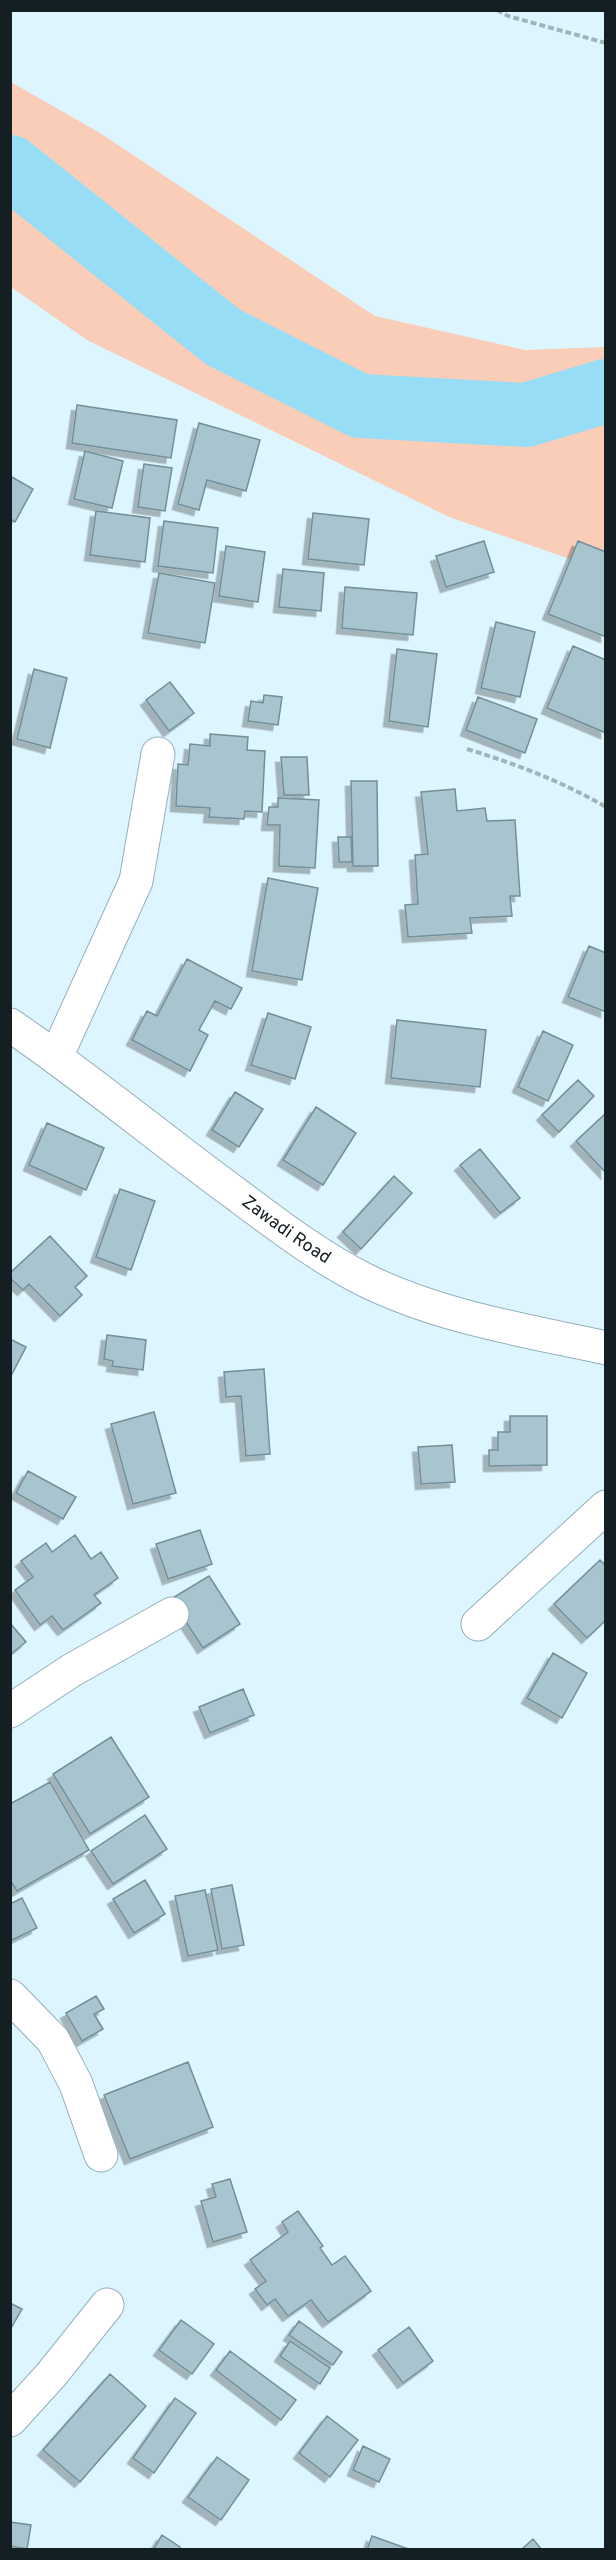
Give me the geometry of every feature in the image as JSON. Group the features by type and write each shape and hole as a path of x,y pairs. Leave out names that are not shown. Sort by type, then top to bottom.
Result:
{"street":[{"path":"56,1056 136,881 158,754"},
{"name":"Zawadi Road","path":"10,1025 56,1056 261,1213 322,1255 365,1280 442,1311 606,1348"},
{"path":"478,1624 606,1507"},
{"path":"10,1711 72,1670 172,1614"},
{"path":"10,1996 53,2040 76,2084 101,2155"},
{"path":"10,2420 51,2375 107,2305"}],"path":[{"path":"497,10 508,16 606,43"},
{"path":"467,749 511,762 571,787 606,807"}],"shaded area":[{"path":"11,82 100,133 375,316 525,350 605,347 605,571 449,517 87,340 11,287"}],"building":[{"path":"77,405 177,420 171,458 72,443"},
{"path":"199,423 260,440 246,491 207,480 199,510 178,504"},
{"path":"85,451 123,461 112,508 74,499"},
{"path":"144,464 172,468 165,511 138,507"},
{"path":"10,476 33,489 15,522 10,519"},
{"path":"96,511 150,518 145,562 90,555"},
{"path":"313,513 369,519 364,565 308,559"},
{"path":"164,521 218,528 213,573 158,566"},
{"path":"484,541 494,572 446,587 436,556"},
{"path":"578,541 606,552 606,637 548,614"},
{"path":"226,546 265,552 258,602 219,596"},
{"path":"283,569 324,573 321,611 279,607"},
{"path":"159,573 215,583 205,643 148,633"},
{"path":"345,587 417,593 413,635 342,628"},
{"path":"496,622 535,632 520,697 481,688"},
{"path":"573,646 606,660 606,733 547,708"},
{"path":"397,649 437,654 428,727 389,721"},
{"path":"34,669 67,678 50,748 17,739"},
{"path":"170,682 194,713 169,731 146,700"},
{"path":"264,695 282,697 278,725 248,721 251,701 263,703"},
{"path":"478,697 537,719 525,753 466,730"},
{"path":"210,734 248,737 247,750 265,751 262,812 245,811 244,819 209,817 210,808 176,806 178,764 188,765 190,744 210,746"},
{"path":"281,757 307,757 309,795 284,795"},
{"path":"351,781 377,781 378,866 353,866"},
{"path":"455,789 457,811 485,808 487,821 515,820 520,896 510,896 512,916 470,918 472,933 408,937 405,905 418,904 415,855 428,854 421,792"},
{"path":"278,798 319,800 315,868 279,866 280,825 267,825 269,807 278,807"},
{"path":"338,837 351,837 352,862 339,862"},
{"path":"268,878 318,888 302,980 252,971"},
{"path":"589,946 606,953 606,1012 568,997"},
{"path":"187,959 242,988 231,1009 215,1001 199,1030 208,1035 190,1071 132,1040 147,1011 157,1016"},
{"path":"268,1013 311,1027 295,1079 251,1065"},
{"path":"397,1020 486,1030 480,1087 391,1078"},
{"path":"543,1031 573,1045 548,1101 518,1087"},
{"path":"578,1080 594,1096 559,1132 542,1115"},
{"path":"235,1092 263,1109 239,1147 212,1130"},
{"path":"316,1107 356,1133 323,1185 283,1160"},
{"path":"606,1114 606,1173 576,1141"},
{"path":"47,1123 104,1148 86,1190 29,1165"},
{"path":"480,1149 520,1198 500,1213 460,1165"},
{"path":"394,1176 412,1193 361,1249 343,1232"},
{"path":"120,1189 155,1201 131,1270 96,1257"},
{"path":"50,1236 87,1276 75,1287 82,1295 60,1316 29,1284 23,1290 10,1278 10,1273"},
{"path":"107,1335 146,1340 143,1370 112,1366 113,1361 104,1359"},
{"path":"10,1339 26,1347 10,1378"},
{"path":"264,1369 270,1454 246,1456 241,1396 226,1397 224,1372"},
{"path":"154,1412 176,1493 133,1504 111,1424"},
{"path":"510,1416 547,1416 547,1465 489,1466 489,1450 498,1450 498,1432 510,1432"},
{"path":"452,1445 455,1482 421,1484 418,1447"},
{"path":"28,1471 76,1497 63,1519 16,1493"},
{"path":"200,1530 212,1564 168,1579 156,1544"},
{"path":"75,1535 91,1559 101,1552 118,1578 94,1595 101,1603 63,1630 52,1616 40,1625 15,1590 33,1577 21,1561 46,1543 52,1552"},
{"path":"600,1560 606,1566 606,1620 587,1638 554,1604"},
{"path":"209,1576 240,1624 203,1648 171,1599"},
{"path":"10,1623 26,1642 10,1655"},
{"path":"553,1653 587,1673 562,1718 527,1698"},
{"path":"243,1689 254,1715 210,1733 199,1707"},
{"path":"111,1737 149,1797 90,1834 53,1774"},
{"path":"50,1782 89,1850 17,1891 10,1880 10,1804"},
{"path":"145,1815 167,1849 113,1884 91,1851"},
{"path":"145,1880 165,1914 134,1933 113,1899"},
{"path":"232,1885 244,1945 222,1949 211,1889"},
{"path":"205,1890 218,1950 188,1956 175,1896"},
{"path":"22,1898 37,1928 10,1941 10,1904"},
{"path":"96,1996 104,2009 94,2014 103,2029 82,2041 66,2013"},
{"path":"188,2062 213,2127 130,2159 104,2095"},
{"path":"230,2179 247,2232 213,2242 201,2201 216,2197 212,2184"},
{"path":"298,2211 323,2246 320,2248 332,2265 345,2256 371,2291 328,2322 311,2300 288,2316 275,2299 267,2305 255,2289 266,2281 250,2260 288,2232 282,2222"},
{"path":"10,2303 22,2309 10,2330"},
{"path":"181,2320 214,2344 192,2374 159,2350"},
{"path":"299,2321 342,2352 333,2365 289,2335"},
{"path":"409,2327 433,2361 403,2383 378,2350"},
{"path":"290,2341 330,2368 320,2384 280,2356"},
{"path":"230,2351 296,2400 281,2420 216,2370"},
{"path":"110,2374 146,2406 80,2482 43,2450"},
{"path":"175,2398 196,2413 154,2473 133,2458"},
{"path":"327,2416 358,2440 330,2477 299,2453"},
{"path":"363,2446 390,2459 379,2482 353,2470"},
{"path":"217,2457 249,2480 221,2520 188,2497"},
{"path":"10,2522 31,2525 27,2549 10,2546"},
{"path":"162,2535 180,2547 179,2550 153,2550"},
{"path":"372,2536 411,2550 367,2550"},
{"path":"533,2539 542,2550 521,2550"}],"waterway":[{"path":"10,167 223,337 360,406 526,415 606,391"}]}
